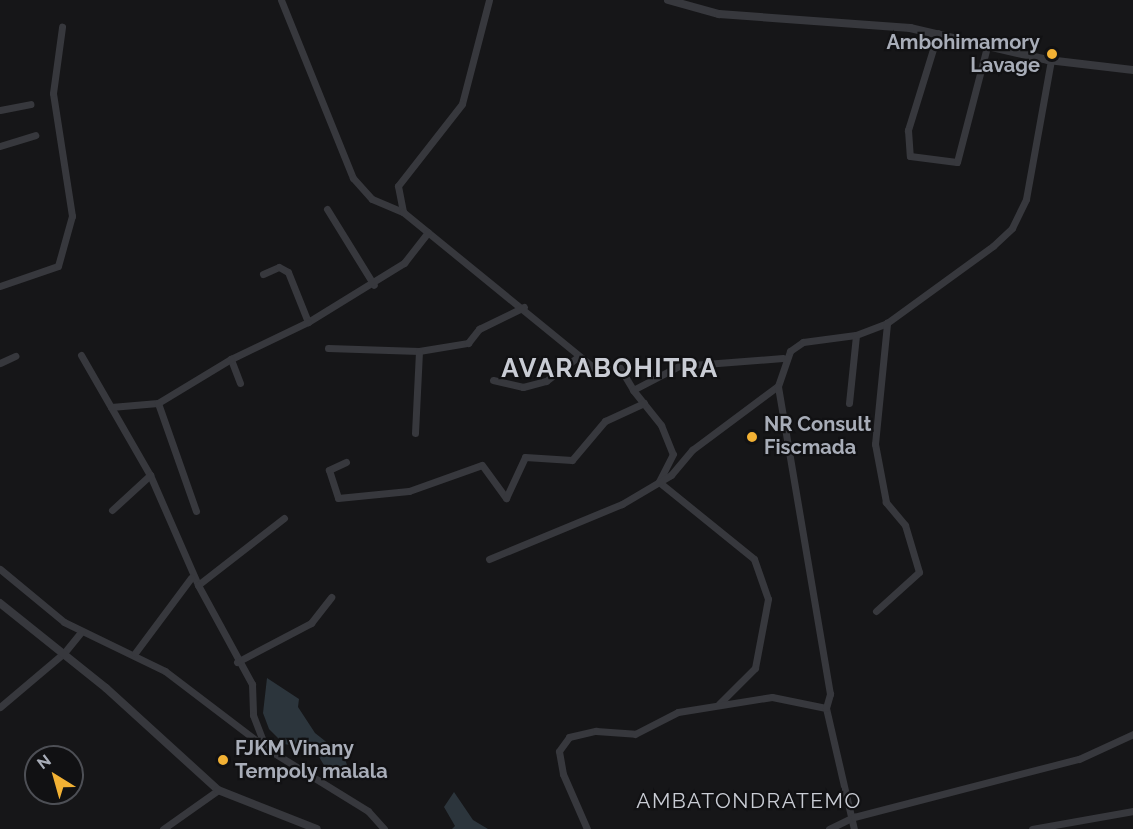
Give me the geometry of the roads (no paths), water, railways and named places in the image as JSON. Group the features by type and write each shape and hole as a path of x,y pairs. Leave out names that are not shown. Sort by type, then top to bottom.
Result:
{"street":[{"path":"281,0 357,184 372,200 403,212 524,307 594,368 620,368 644,403 673,454 659,482"},
{"path":"403,212 398,186 462,104 489,0"},
{"path":"668,0 719,14 846,21 938,33 988,43 1051,60 1133,70"},
{"path":"0,286 58,266 72,216 53,93 62,27"},
{"path":"938,33 908,130 910,156 957,162 988,43"},
{"path":"633,390 679,366 783,358 803,342 856,335 887,323 1012,228 1026,200 1051,60"},
{"path":"0,110 30,104"},
{"path":"0,146 35,135"},
{"path":"327,209 374,285"},
{"path":"111,407 158,403 231,359 308,322 374,285 404,263 428,232"},
{"path":"263,274 279,267 288,272 308,322"},
{"path":"328,348 419,351 468,343 479,329 524,307"},
{"path":"876,611 920,572 905,525 886,502 875,444 887,323"},
{"path":"849,403 856,335"},
{"path":"415,433 419,351"},
{"path":"81,355 150,476 191,578 198,585 237,662 252,684 253,715 266,748"},
{"path":"0,363 15,356"},
{"path":"493,380 523,387 546,381 579,356"},
{"path":"783,358 778,386 830,694 826,708 854,817 854,829"},
{"path":"231,359 240,383"},
{"path":"489,559 622,504 659,482 712,433 778,386"},
{"path":"158,403 196,511"},
{"path":"346,462 329,470 338,498 409,491 482,465 506,498 525,457 572,460 605,421 644,403"},
{"path":"112,510 150,476"},
{"path":"659,482 754,559 768,599 755,668 719,704"},
{"path":"198,585 284,518"},
{"path":"0,569 64,622 135,653 266,748 368,811 384,829"},
{"path":"135,653 191,578"},
{"path":"237,662 311,623 331,597"},
{"path":"0,603 64,653 218,790 317,829"},
{"path":"0,707 64,653 82,630"},
{"path":"587,829 563,774 559,751 569,737 596,731 635,735 678,712 772,697 826,708"},
{"path":"829,829 854,817 1079,759 1133,734"},
{"path":"163,829 218,790"},
{"path":"1032,829 1133,812"}],"place":[{"name":"Ambohimamory Lavage","path":"1052,54"},
{"name":"NR Consult Fiscmada","path":"752,437"},
{"name":"FJKM Vinany Tempoly malala","path":"223,760"}],"district":[{"name":"AVARABOHITRA","path":"610,369"},
{"name":"AMBATONDRATEMO","path":"749,801"}]}
